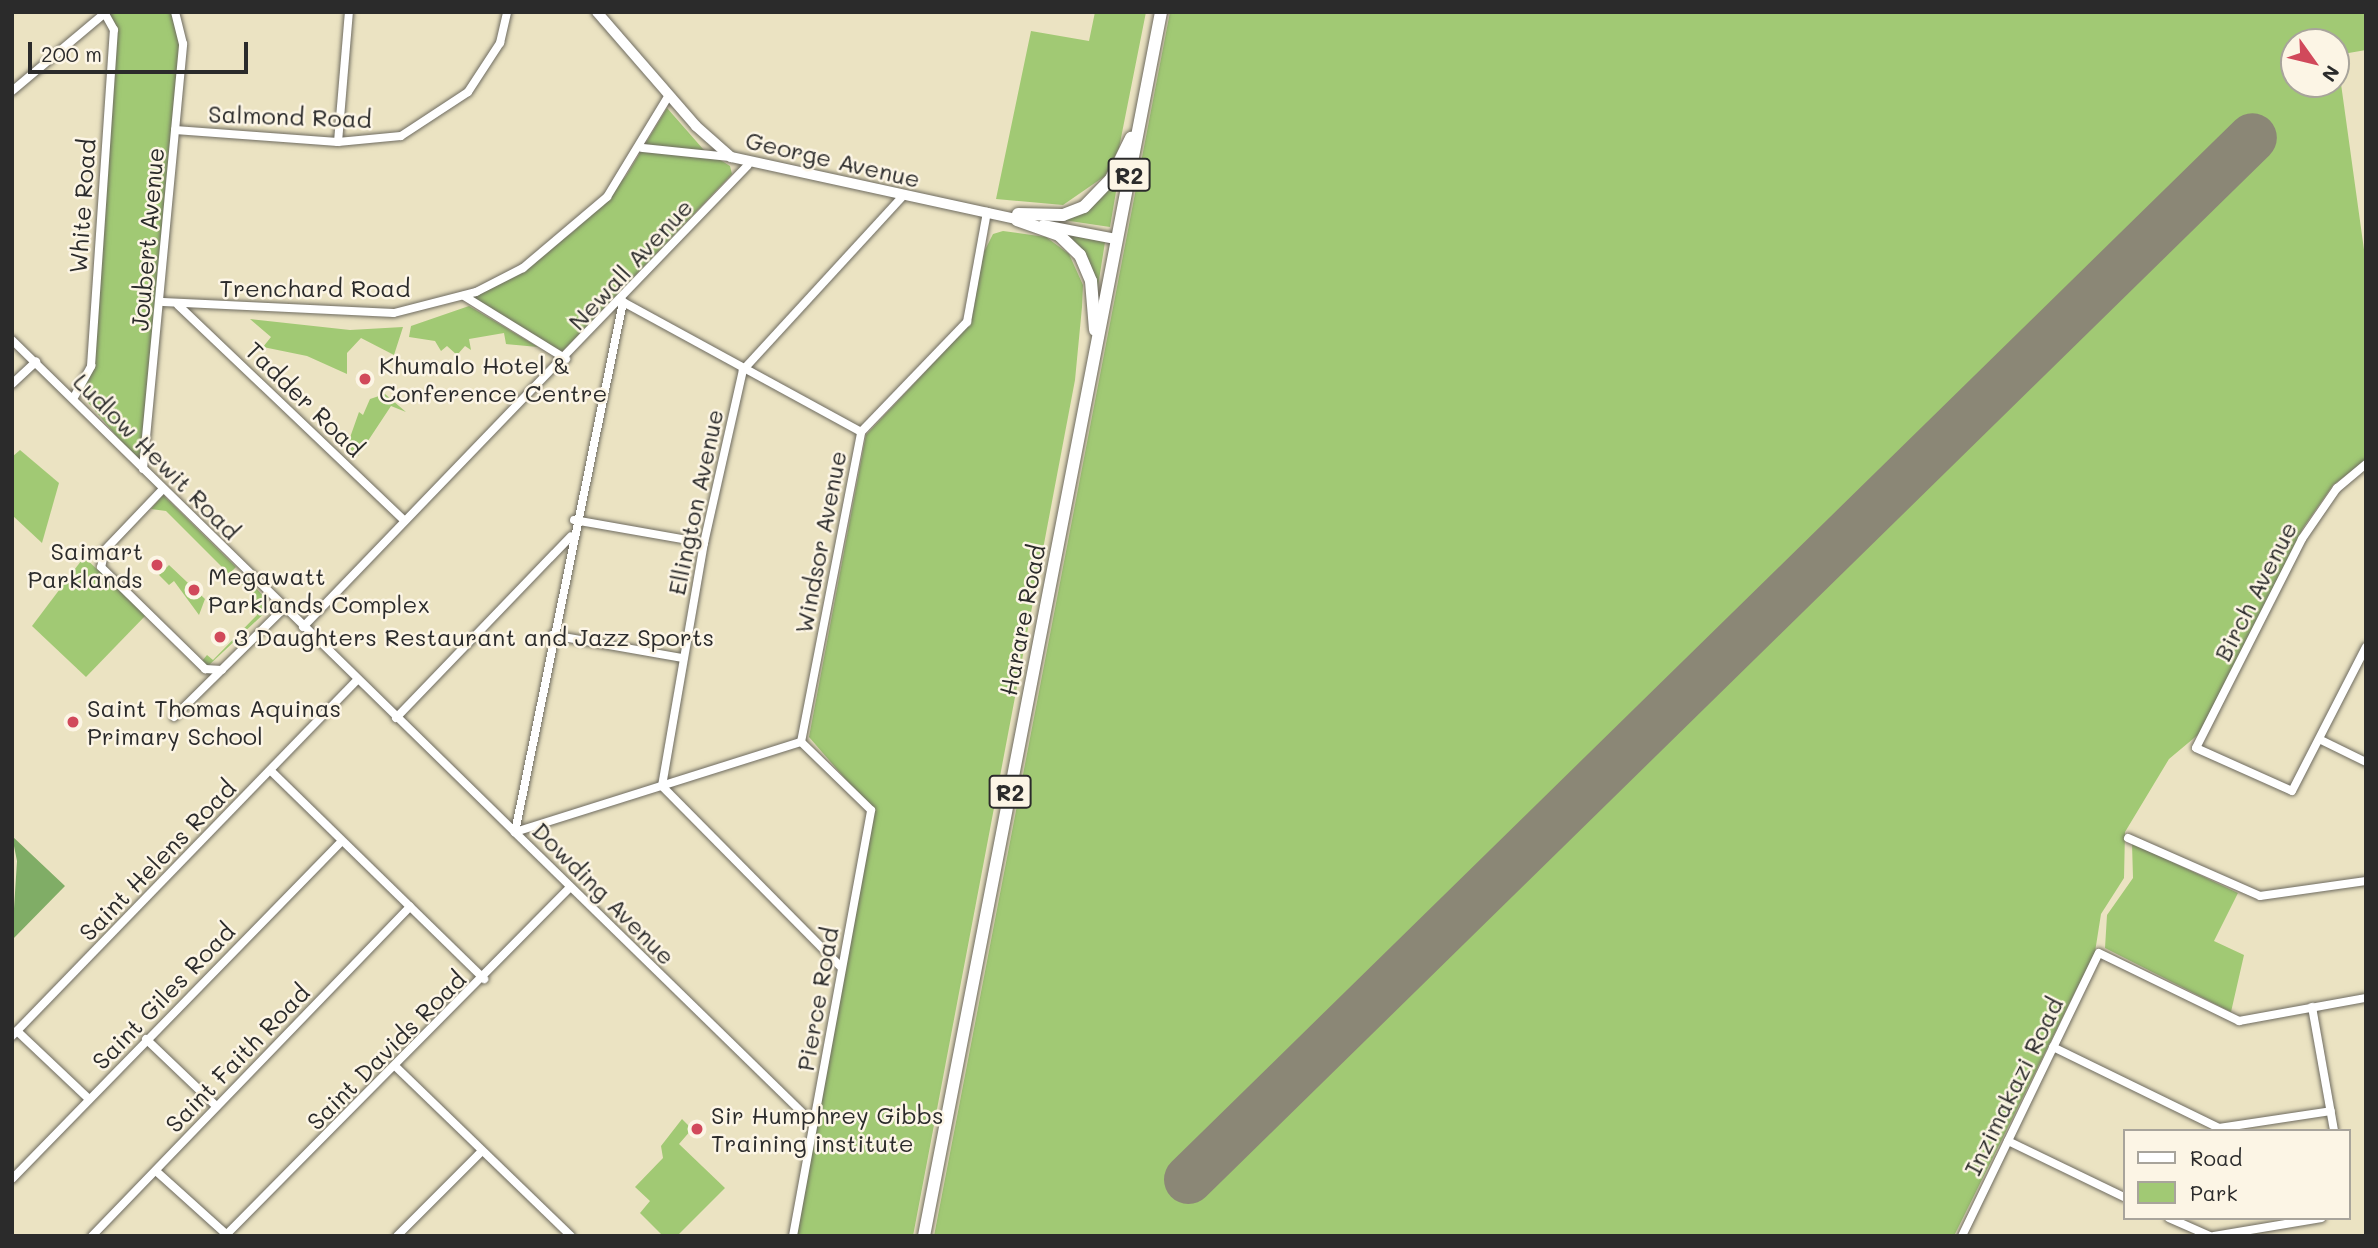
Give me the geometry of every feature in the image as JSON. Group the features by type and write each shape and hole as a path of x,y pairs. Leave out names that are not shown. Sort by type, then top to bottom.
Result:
{"highway":[{"name":"Harare Road","path":"924,1236 1161,12"},
{"path":"1017,217 1063,215 1099,196 1140,118"},
{"path":"1017,217 1059,235 1080,255 1091,281 1097,348"}],"main road":[{"name":"George Avenue","path":"597,12 669,95 731,157 748,165 901,198 1117,235"}],"street":[{"path":"12,91 105,12"},
{"name":"White Road","path":"73,399 91,366 114,30 105,12"},
{"name":"Joubert Avenue","path":"143,469 163,302 183,44 175,12"},
{"path":"338,142 349,12"},
{"name":"Salmond Road","path":"175,130 338,142 401,136 451,108 492,58 506,12"},
{"name":"Trenchard Road","path":"163,302 178,305 394,313 464,296 523,268 575,229 642,148 669,95"},
{"path":"642,148 731,157"},
{"name":"Newall Avenue","path":"303,627 622,302 748,165"},
{"name":"Ellington Avenue","path":"662,786 704,543 743,370 901,198"},
{"name":"Windsor Avenue","path":"801,742 861,432 967,322 992,213"},
{"path":"464,296 566,359"},
{"path":"622,302 861,432"},
{"name":"Dowding Avenue","path":"622,302 574,520 515,832 569,888 814,1124"},
{"name":"Tadder Road","path":"178,305 405,521"},
{"name":"Ludlow Hewit Road","path":"12,340 283,609 515,832"},
{"path":"12,384 36,362"},
{"name":"Birch Avenue","path":"2321,740 2289,792 2196,748 2302,539 2337,488 2366,464"},
{"path":"163,489 105,550 102,567 205,669 222,670"},
{"path":"574,520 704,543"},
{"path":"396,718 571,536"},
{"path":"174,717 283,609"},
{"path":"552,635 683,658"},
{"path":"2366,647 2321,740 2366,762"},
{"name":"Saint Helens Road","path":"15,1033 357,680"},
{"path":"515,832 801,742"},
{"name":"Pierce Road","path":"793,1236 870,810 801,742"},
{"path":"271,771 484,979"},
{"path":"662,786 842,967"},
{"path":"2128,838 2260,896 2366,881"},
{"name":"Saint Giles Road","path":"12,1179 342,841"},
{"name":"Saint Davids Road","path":"226,1235 484,979 569,888"},
{"name":"Saint Faith Road","path":"92,1236 410,907"},
{"name":"Inzimakazi Road","path":"1965,1235 2099,953 2239,1021 2312,1007"},
{"path":"2334,1129 2312,1007 2366,998"},
{"path":"15,1033 89,1099"},
{"path":"146,1039 216,1106"},
{"path":"2053,1047 2224,1129 2331,1111"},
{"path":"396,1068 565,1234"},
{"path":"2008,1141 2122,1196"},
{"path":"397,1236 482,1151"},
{"path":"156,1171 226,1235"},
{"path":"2174,1220 2212,1236 2265,1232 2314,1220"}],"green space":[{"path":"108,12 173,12 181,43 141,465 80,393 92,367 116,30"},
{"path":"1095,12 1146,12 1119,148 1105,176 1063,205 996,199 1031,31 1089,41"},
{"path":"1170,12 2366,12 2366,50 2350,53 2350,28 2280,28 2280,98 2343,98 2366,264 2366,460 2333,485 2303,528 2200,733 2169,759 2125,832 2124,878 2101,914 2095,952 1954,1236 934,1236"},
{"path":"667,108 703,149 730,166 732,174 561,353 469,297 523,269 574,231 626,176"},
{"path":"1120,168 1110,227 1063,220"},
{"path":"1003,231 1046,237 1069,254 1083,285 1082,307 1075,380 913,1236 795,1236 874,812 809,737 866,435 968,326 984,252 993,234"},
{"path":"1063,234 1105,242 1096,299"},
{"path":"469,306 538,347 506,344 504,333 469,339 471,350 465,346 457,355 447,346 441,351 435,341 409,337 411,326"},
{"path":"250,319 350,330 403,327 394,355 361,338 347,353 347,374 307,356 263,347 271,337"},
{"path":"385,394 406,412 391,406 358,456 347,446 359,412 363,415 370,399"},
{"path":"20,450 59,483 42,543 12,515 12,457"},
{"path":"163,495 236,567 229,574 166,511 151,509"},
{"path":"84,557 146,615 86,677 32,626"},
{"path":"169,565 205,599 199,615 174,581 169,585 159,575"},
{"path":"247,578 272,606 208,666 202,661 207,655 213,660 257,615 257,601 241,584"},
{"path":"12,836 65,886 12,940 17,861"},
{"path":"2132,843 2238,893 2214,941 2244,955 2231,1012 2105,948 2107,915 2133,878"},
{"path":"682,1119 692,1129 679,1144 725,1188 677,1236 663,1236 640,1213 650,1201 635,1187 663,1158 661,1146"}],"runway":[{"path":"1188,1179 2252,137"}],"place":[{"name":"Khumalo Hotel & Conference Centre","path":"365,379"},
{"name":"Saimart Parklands","path":"157,565"},
{"name":"Megawatt Parklands Complex","path":"194,590"},
{"name":"3 Daughters Restaurant and Jazz Sports","path":"220,637"},
{"name":"Saint Thomas Aquinas Primary School","path":"73,722"},
{"name":"Sir Humphrey Gibbs Training institute","path":"697,1129"}]}
